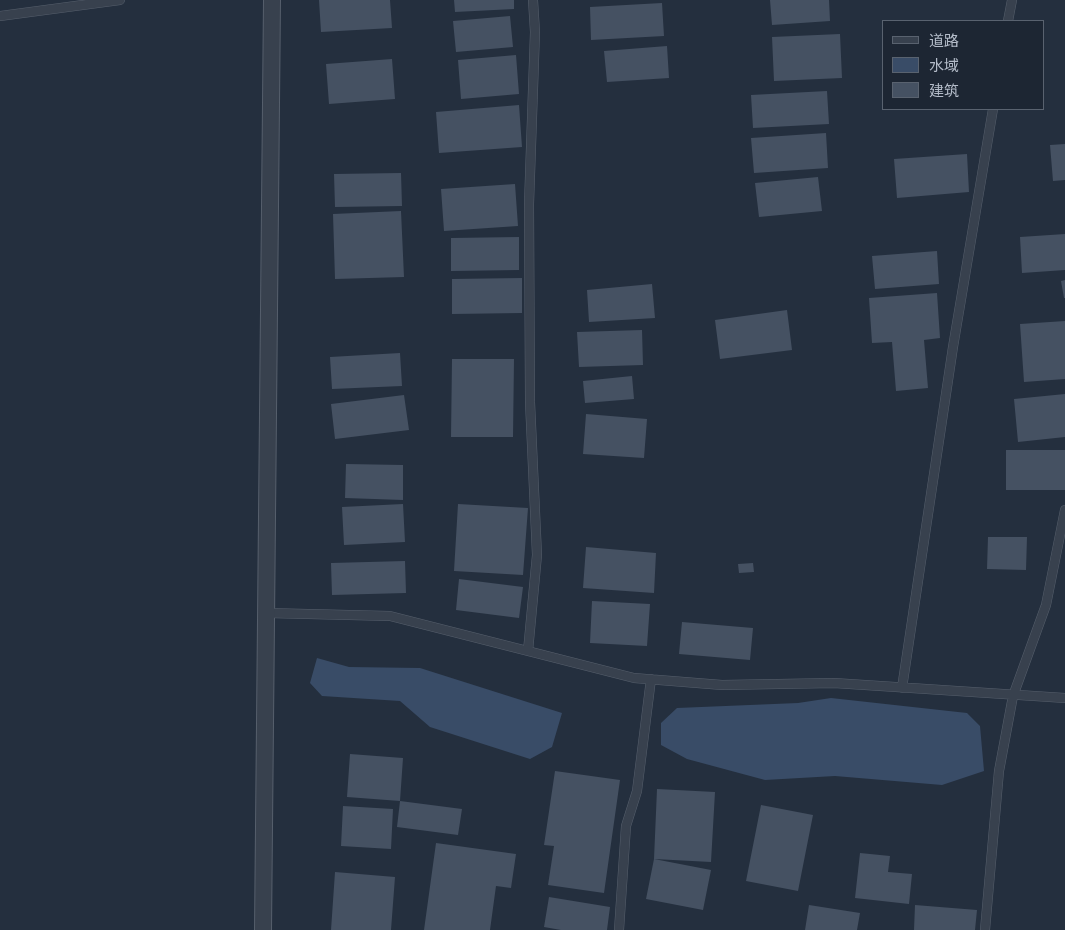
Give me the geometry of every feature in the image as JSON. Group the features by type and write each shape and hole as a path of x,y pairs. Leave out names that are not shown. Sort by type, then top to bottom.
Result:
{"street":[{"path":"263,930 272,0"}],"lane":[{"path":"0,16 120,0"},
{"path":"528,651 537,556 530,402 529,204 535,32 533,0"},
{"path":"1008,20 1012,0"},
{"path":"902,688 953,347 993,110"},
{"path":"985,930 999,771 1013,696 1046,605 1065,510"},
{"path":"267,613 390,616 634,678 722,685 834,682 1013,696 1065,698"},
{"path":"620,930 626,826 637,791 651,679"}],"water":[{"path":"317,658 349,667 420,668 562,713 552,747 530,759 430,727 400,701 322,696 310,683"},
{"path":"831,698 967,713 980,726 984,771 942,785 835,776 765,780 687,759 661,745 661,723 677,708 798,703"}],"building":[{"path":"319,0 390,0 392,28 321,32"},
{"path":"454,0 514,0 514,9 455,12"},
{"path":"770,0 829,0 830,21 772,25"},
{"path":"662,3 664,36 591,40 590,7"},
{"path":"510,16 513,47 456,52 453,21"},
{"path":"840,34 842,78 774,81 772,37"},
{"path":"667,46 669,78 607,82 604,51"},
{"path":"516,55 519,94 461,99 458,60"},
{"path":"392,59 395,99 329,104 326,64"},
{"path":"827,91 829,124 753,128 751,95"},
{"path":"519,105 522,147 439,153 436,112"},
{"path":"826,133 828,168 754,173 751,138"},
{"path":"1065,144 1065,180 1053,181 1050,145"},
{"path":"967,154 969,192 897,198 894,159"},
{"path":"401,173 402,206 335,207 334,174"},
{"path":"818,177 822,211 759,217 755,183"},
{"path":"515,184 518,226 444,231 441,189"},
{"path":"401,211 404,277 335,279 333,214"},
{"path":"1065,234 1065,270 1022,273 1020,237"},
{"path":"519,237 519,270 451,271 451,238"},
{"path":"937,251 939,284 875,289 872,256"},
{"path":"522,278 522,313 452,314 452,279"},
{"path":"1065,280 1065,298 1064,298 1061,281"},
{"path":"652,284 655,318 589,322 587,290"},
{"path":"937,293 940,338 924,340 928,388 896,391 892,342 872,343 869,298"},
{"path":"787,310 792,350 720,359 715,320"},
{"path":"1065,321 1065,379 1024,382 1020,324"},
{"path":"642,330 643,365 579,367 577,332"},
{"path":"400,353 402,386 332,389 330,357"},
{"path":"452,359 514,359 513,437 451,437"},
{"path":"632,376 634,399 585,403 583,381"},
{"path":"1065,394 1065,437 1018,442 1014,399"},
{"path":"404,395 409,430 335,439 331,404"},
{"path":"586,414 647,419 644,458 583,454"},
{"path":"1006,450 1065,450 1065,490 1006,490"},
{"path":"346,464 403,465 403,500 345,498"},
{"path":"403,504 405,542 344,545 342,507"},
{"path":"458,504 528,508 523,575 454,571"},
{"path":"988,537 1027,537 1026,570 987,569"},
{"path":"586,547 656,553 654,593 583,588"},
{"path":"405,561 406,593 332,595 331,563"},
{"path":"753,563 754,572 739,573 738,564"},
{"path":"459,579 523,587 519,618 456,610"},
{"path":"592,601 650,604 647,646 590,643"},
{"path":"682,622 753,628 750,660 679,654"},
{"path":"350,754 403,758 400,801 347,797"},
{"path":"555,771 620,780 604,893 548,885 554,846 544,845"},
{"path":"657,789 715,792 711,862 654,859"},
{"path":"400,801 462,809 458,835 397,827"},
{"path":"761,805 813,815 798,891 746,881"},
{"path":"343,806 393,809 391,849 341,846"},
{"path":"436,843 516,854 511,888 496,886 490,930 424,930"},
{"path":"860,853 890,856 888,872 912,874 909,904 855,898"},
{"path":"654,859 711,870 703,910 646,899"},
{"path":"335,872 395,877 391,930 331,930"},
{"path":"549,897 610,907 607,930 561,930 544,927"},
{"path":"809,905 860,913 857,930 805,930"},
{"path":"915,905 977,910 975,930 914,930"}]}
